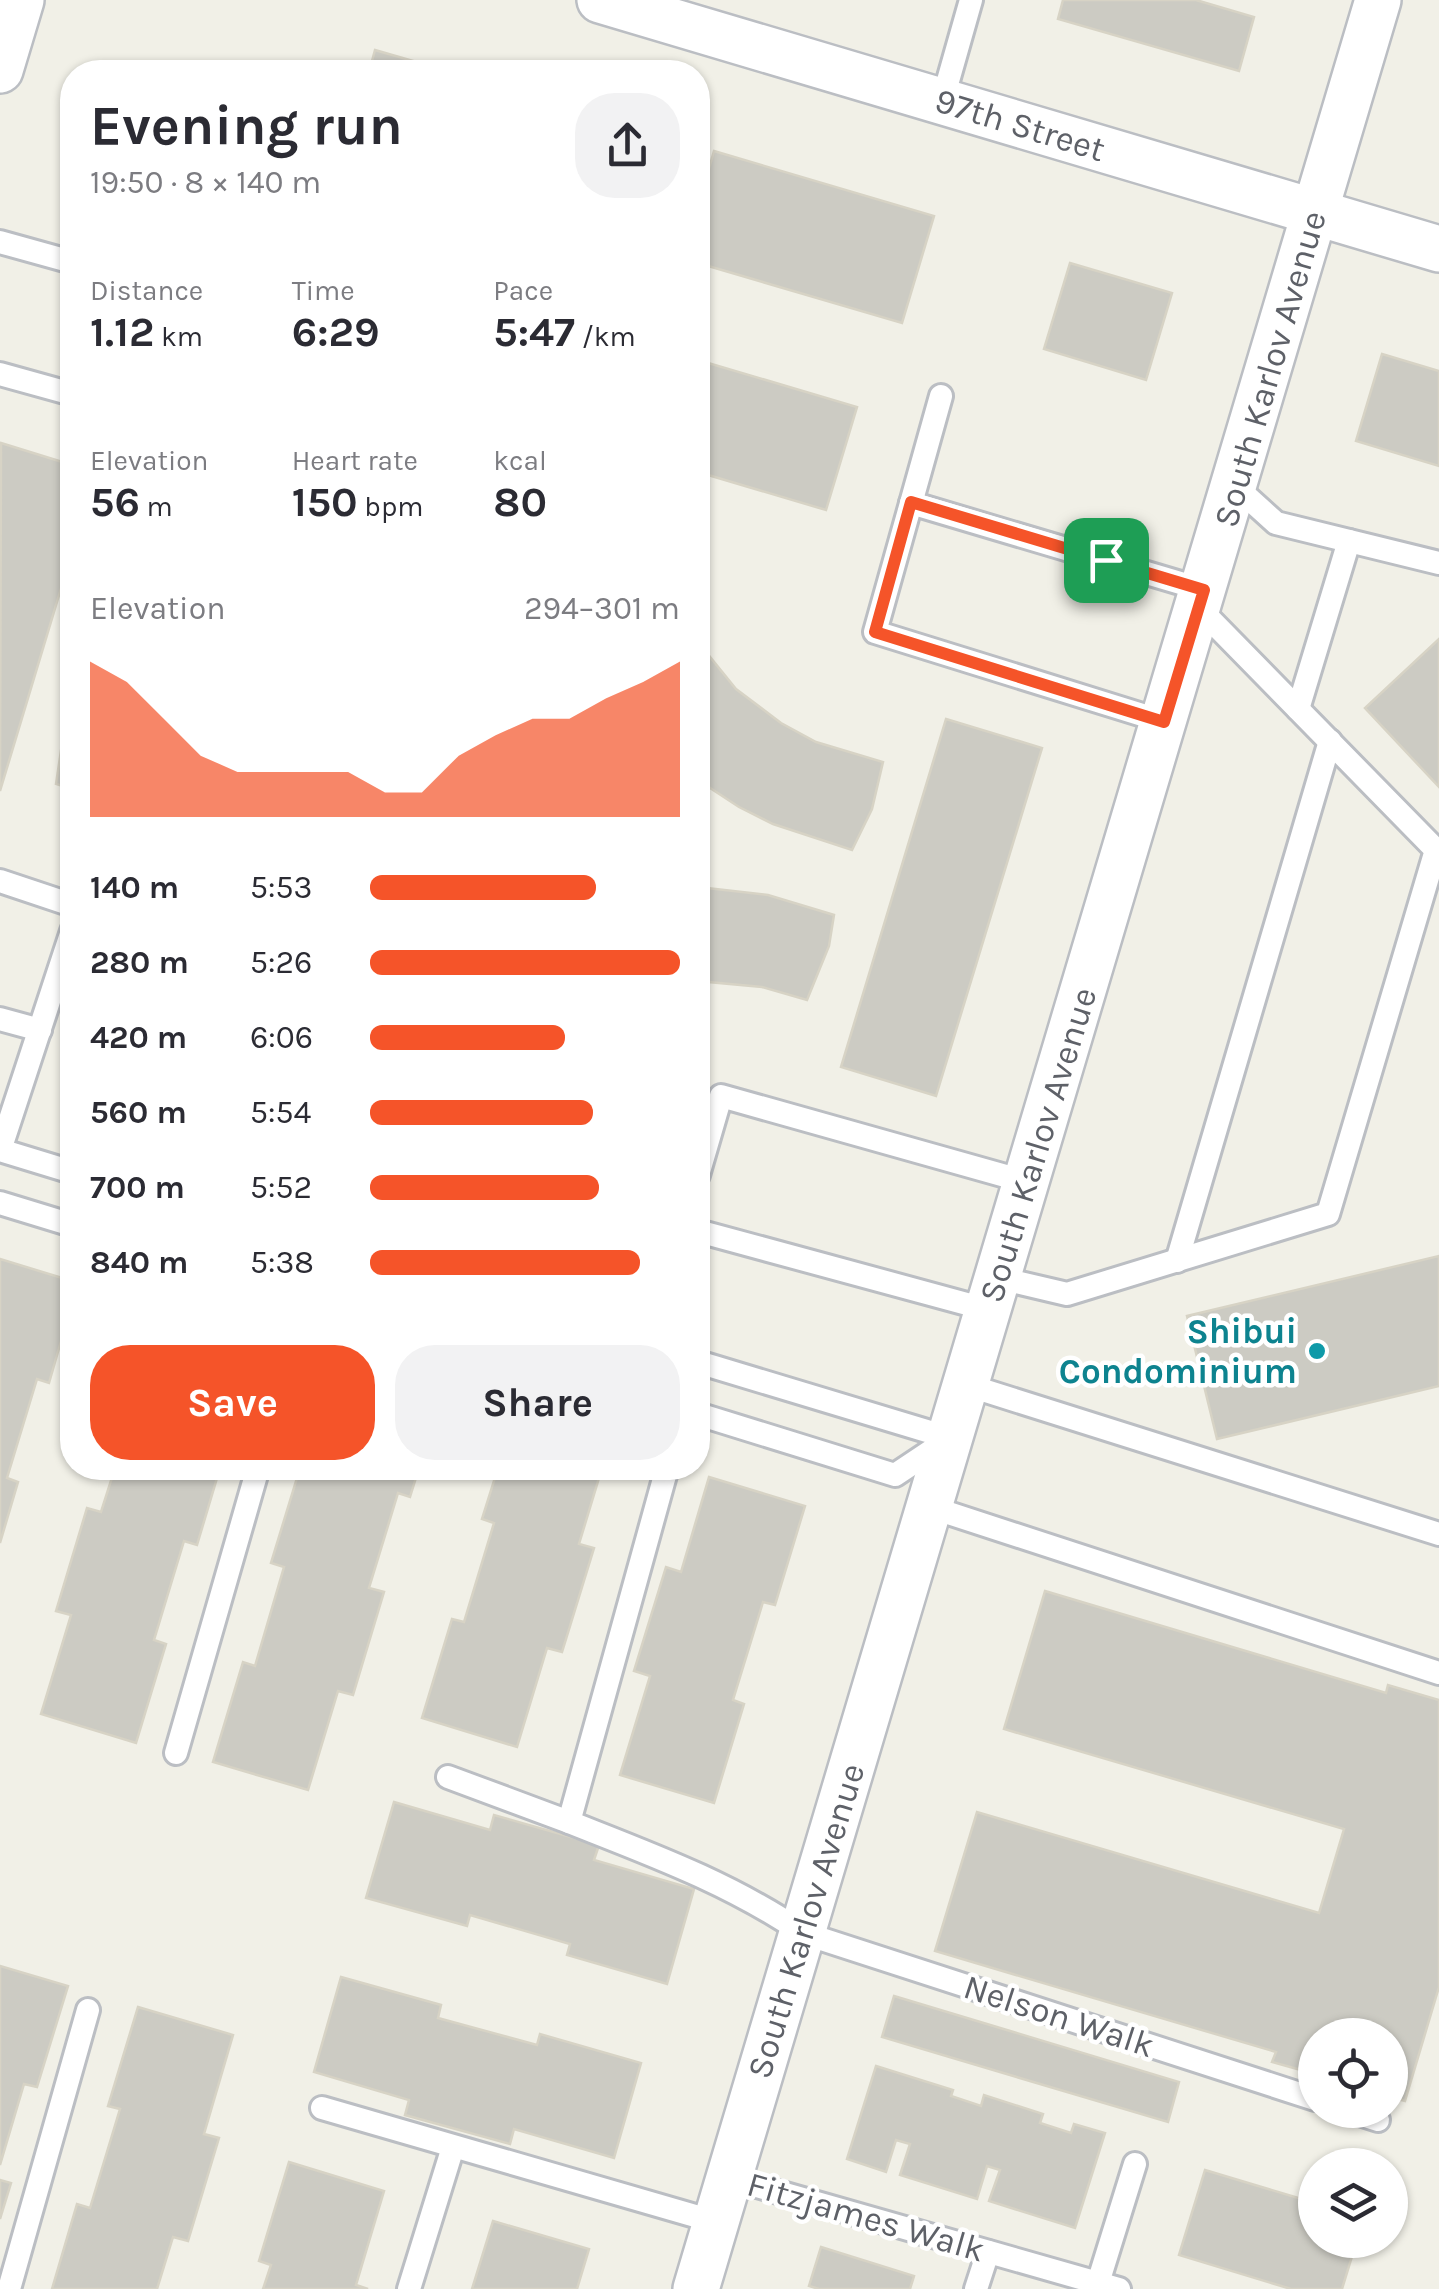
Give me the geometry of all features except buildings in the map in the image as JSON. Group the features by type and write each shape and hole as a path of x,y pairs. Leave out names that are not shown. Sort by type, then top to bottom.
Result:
{"street":[{"path":"0,70 21,0"},
{"name":"97th Street","path":"600,0 697,14 942,102 1439,250"},
{"name":"South Karlov Avenue","path":"696,2289 1378,0"}],"lane":[{"path":"942,102 971,0"},
{"path":"0,242 60,259"},
{"path":"0,374 60,391"},
{"path":"941,396 875,632 1164,722"},
{"path":"1235,486 1276,523 1439,564"},
{"path":"710,1234 994,1294 1068,1294 1328,1214 1436,850 1298,710 1202,599 911,502"},
{"path":"1298,710 1348,541"},
{"path":"1177,1260 1330,741"},
{"path":"0,881 60,901"},
{"path":"60,968 0,1150 60,1168"},
{"path":"0,1019 40,1030"},
{"path":"710,1134 721,1096 1027,1182"},
{"path":"0,1203 60,1221"},
{"path":"710,1366 950,1438"},
{"path":"966,1385 1439,1534"},
{"path":"710,1418 895,1475 950,1438"},
{"path":"176,1753 255,1480"},
{"path":"568,1822 664,1480"},
{"path":"930,1507 1439,1673"},
{"name":"Nelson Walk","path":"448,1777 716,1881 762,1905 802,1933 1298,2094"},
{"path":"9,2289 88,2010"},
{"path":"322,2108 716,2222"},
{"path":"409,2289 453,2147"},
{"path":"1108,2286 1135,2164"},
{"name":"Fitzjames Walk","path":"729,2178 1108,2286"},
{"path":"976,2289 988,2252"}],"place":[{"name":"Shibui Condominium","path":"1317,1351"}],"route":[{"path":"911,502 1106,560 1204,590 1164,722 875,632 911,502"}]}
